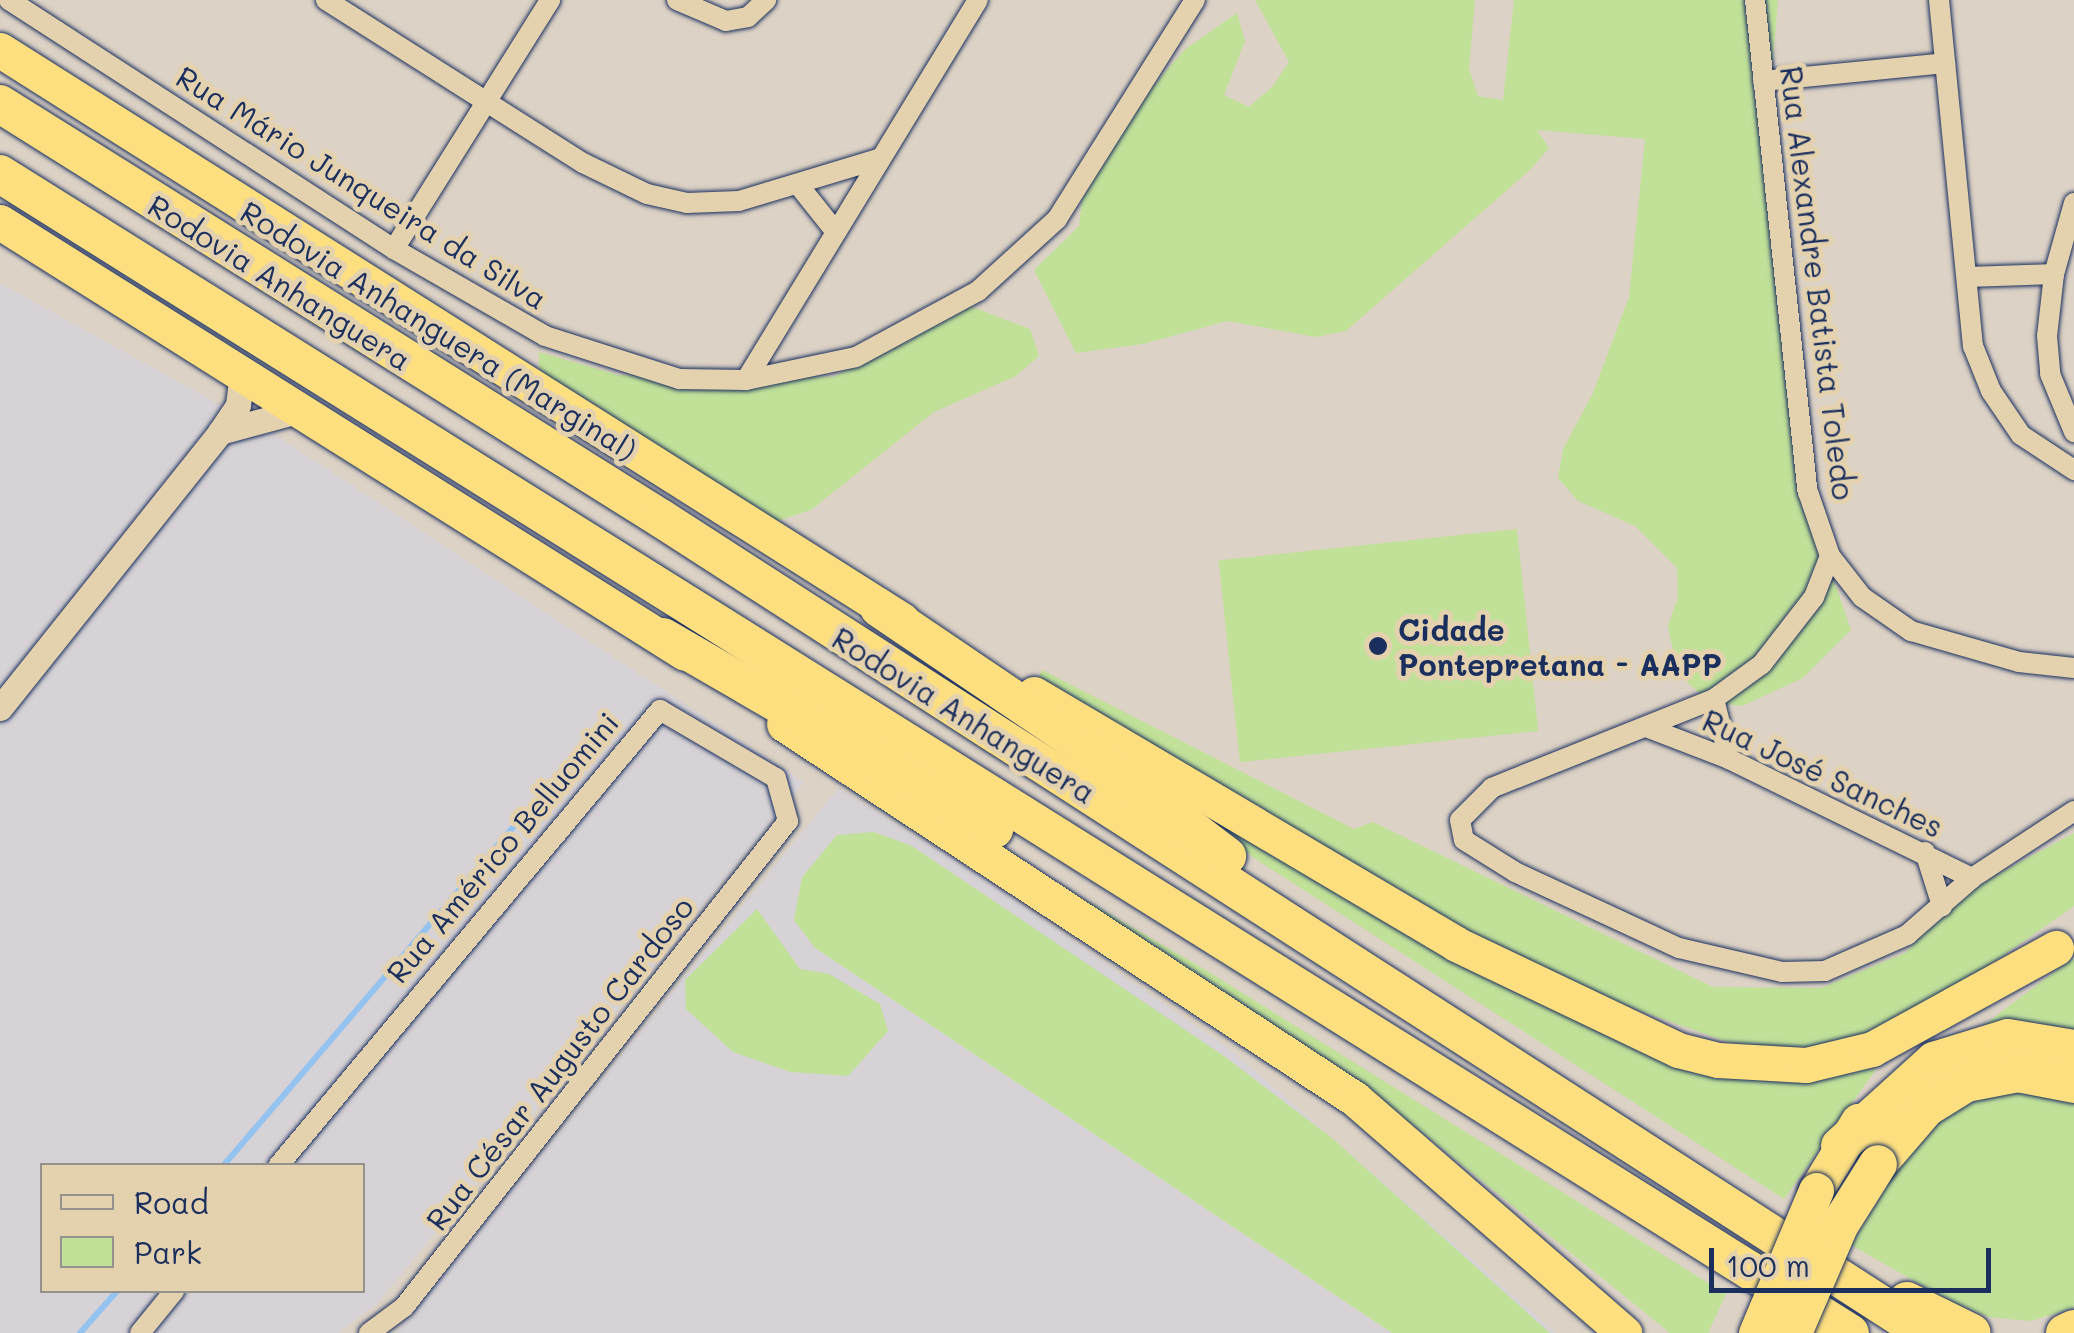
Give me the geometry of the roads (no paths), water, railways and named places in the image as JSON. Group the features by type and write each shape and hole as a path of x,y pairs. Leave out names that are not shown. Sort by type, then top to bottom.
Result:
{"highway":[{"name":"Rodovia Anhanguera (Marginal)","path":"0,50 880,608 1456,944 1678,1050 1778,1066 1834,1060 1919,1028 2065,942"},
{"name":"Rodovia Anhanguera","path":"0,104 1726,1200 1925,1333"},
{"name":"Rodovia Anhanguera","path":"0,174 1850,1333"},
{"path":"0,222 663,637 1226,965 1815,1333"},
{"path":"880,608 1084,748 1461,1031"},
{"path":"663,637 835,760 1354,1099 1624,1333"},
{"path":"1756,1333 1816,1190 1840,1146 1910,1062 2065,942"},
{"path":"1840,1146 1934,1061 2008,1038 2074,1049"},
{"path":"1793,1333 1839,1226 1878,1164 1926,1108 1966,1083 2018,1072 2074,1084"},
{"path":"1726,1200 1972,1333"},
{"path":"2065,1333 2074,1329"}],"street":[{"name":"Rua Mário Junqueira da Silva","path":"9,0 394,250 545,336 679,379 746,380 856,358 978,291 1057,219 1195,0"},
{"path":"326,0 483,102 646,194 686,203 740,201 800,187 878,159"},
{"path":"394,250 550,0"},
{"path":"677,0 726,22 748,17 766,0"},
{"path":"746,380 978,0"},
{"name":"Rua Alexandre Batista Toledo","path":"1755,0 1808,492 1830,556 1862,596 1911,632 1952,646 2074,668"},
{"path":"1939,0 1973,346 1991,391 2022,435 2074,470"},
{"path":"1763,81 1945,64"},
{"path":"800,187 835,230"},
{"path":"2074,203 2054,274 2050,374 2074,432"},
{"path":"1969,278 2054,274"},
{"path":"0,708 220,432 238,405 242,372"},
{"path":"220,432 301,410"},
{"path":"1830,556 1814,597 1762,664 1714,699 1492,788 1460,820 1464,840 1516,872 1679,948 1782,972 1825,971 1907,935 1972,878 2074,811"},
{"path":"1814,597 1862,596"},
{"path":"1714,699 1728,759"},
{"name":"Rua Américo Belluomini","path":"281,1163 660,710 776,778 788,822"},
{"name":"Rua José Sanches","path":"1646,728 1728,759 1926,852 1972,878"},
{"name":"Rua César Augusto Cardoso","path":"369,1333 404,1307 788,822"},
{"path":"1926,852 1942,906"},
{"path":"140,1333 173,1293"}],"waterway":[{"path":"226,1163 603,722"},
{"path":"80,1333 115,1293"}],"place":[{"name":"Cidade Pontepretana - AAPP","path":"1378,646"}]}
